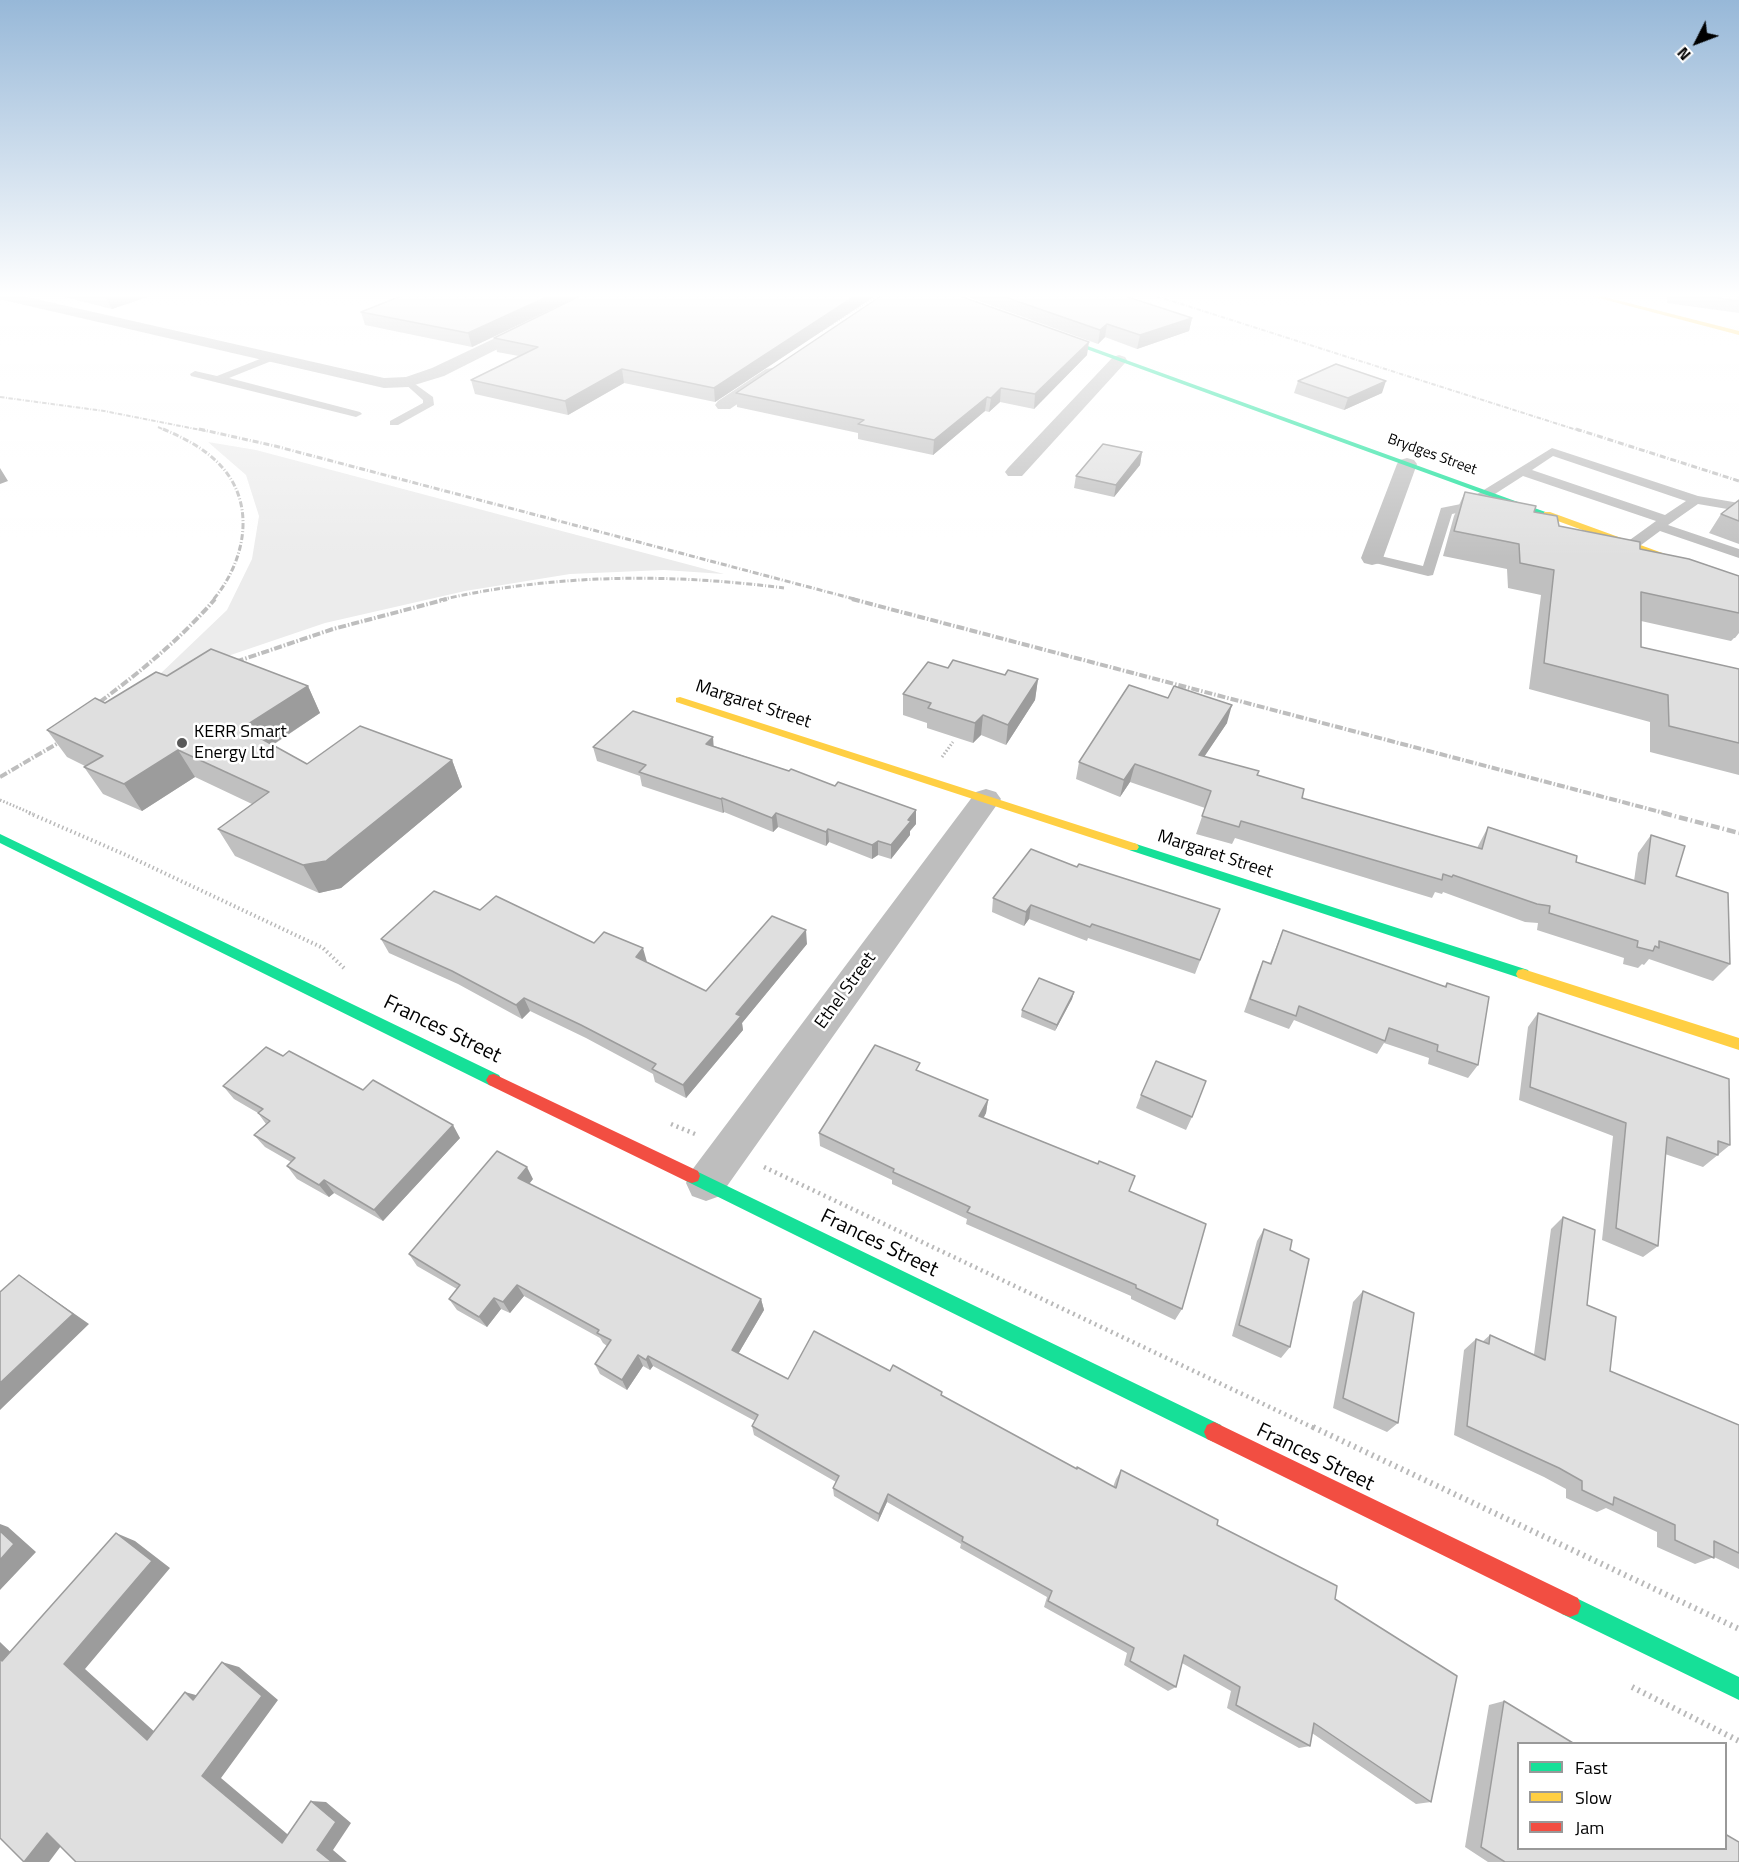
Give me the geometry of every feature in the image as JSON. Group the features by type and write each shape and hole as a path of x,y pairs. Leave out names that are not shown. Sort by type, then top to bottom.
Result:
{"street":[{"path":"723,405 756,383"},
{"path":"1015,472 1098,383"},
{"name":"Brydges Street","path":"1182,383 1739,584"},
{"path":"1372,558 1407,464"},
{"name":"Margaret Street","path":"680,700 1739,1044"},
{"name":"Ethel Street","path":"706,1183 986,799"},
{"name":"Frances Street","path":"0,838 1739,1689"}],"lane":[{"path":"233,383 356,414"},
{"path":"394,423 428,405 429,399 409,383"},
{"path":"1372,558 1428,572 1446,511 1465,507 1552,452 1696,500 1739,507"},
{"path":"1522,471 1739,554"},
{"path":"1632,545 1696,500"}],"path":[{"path":"0,800 126,855 323,948 351,975"},
{"path":"665,1121 698,1136"},
{"path":"761,1166 1739,1629"}],"shaded area":[{"path":"208,442 256,450 724,574 664,570 570,574 465,591 325,623 210,662 102,711 159,675 227,610 252,559 259,516 246,475"}],"building":[{"path":"484,383 597,383 565,401"},
{"path":"689,383 722,383 714,388"},
{"path":"751,383 1047,383 1035,394 1001,388 934,440 858,424 864,420 736,393"},
{"path":"1304,383 1382,383 1348,398"},
{"path":"1103,444 1142,452 1116,485 1076,476"},
{"path":"1465,492 1536,506 1534,512 1557,516 1559,526 1640,542 1640,549 1689,559 1739,576 1739,613 1641,592 1641,647 1739,669 1739,743 1669,726 1668,695 1544,663 1554,570 1520,563 1519,544 1454,531"},
{"path":"1739,500 1739,521 1721,514"},
{"path":"211,649 308,686 242,728 307,764 360,726 452,760 326,861 303,865 218,829 269,792 178,750 124,784 84,767 103,756 47,730 95,698 105,703 156,672 167,676"},
{"path":"953,660 1005,675 1008,670 1038,679 1008,725 983,715 975,723 928,708 931,703 903,694 928,662 948,668"},
{"path":"1129,685 1168,698 1174,686 1232,705 1199,755 1259,771 1257,775 1304,789 1302,798 1482,849 1488,827 1577,856 1576,862 1645,884 1651,835 1685,846 1676,876 1728,893 1730,964 1659,941 1659,948 1655,946 1653,951 1637,947 1638,941 1549,913 1550,906 1537,904 1453,875 1452,877 1443,874 1442,880 1241,821 1239,827 1202,816 1211,791 1135,764 1124,780 1079,762"},
{"path":"633,711 713,737 706,744 789,771 791,769 835,786 838,782 916,810 908,820 911,821 891,845 878,841 872,845 828,829 826,832 776,813 772,818 722,798 639,772 646,765 593,747"},
{"path":"1031,849 1077,867 1079,864 1220,909 1200,960 1092,924 1090,927 1031,905 1026,912 993,898"},
{"path":"434,891 480,910 496,896 594,943 604,932 643,948 636,957 706,991 772,916 806,930 736,1014 741,1016 683,1085 652,1069 656,1064 581,1025 524,998 516,1005 452,971 381,939"},
{"path":"1283,930 1446,987 1447,983 1489,997 1478,1065 1437,1051 1438,1045 1389,1028 1385,1041 1299,1006 1296,1016 1250,999 1263,961 1271,964"},
{"path":"1039,978 1074,992 1057,1025 1022,1010"},
{"path":"1538,1013 1729,1079 1730,1145 1718,1141 1718,1155 1667,1137 1658,1246 1616,1228 1626,1123 1530,1087"},
{"path":"875,1045 920,1063 916,1070 988,1100 979,1116 1098,1164 1099,1161 1135,1176 1129,1191 1206,1224 1182,1309 1136,1288 1136,1285 967,1212 970,1207 893,1172 894,1169 819,1133"},
{"path":"266,1047 283,1056 289,1051 363,1090 373,1080 453,1125 374,1210 324,1180 319,1185 287,1166 295,1158 254,1135 270,1121 258,1113 263,1109 223,1086"},
{"path":"1156,1061 1206,1081 1192,1117 1141,1095"},
{"path":"497,1151 527,1167 518,1178 761,1299 732,1350 788,1379 814,1331 890,1371 893,1365 942,1392 941,1395 1116,1488 1121,1470 1218,1520 1217,1525 1337,1586 1335,1599 1457,1676 1431,1802 1314,1723 1310,1746 1236,1705 1240,1687 1184,1655 1176,1687 1130,1661 1134,1648 1048,1601 1052,1591 962,1541 963,1537 888,1494 879,1514 833,1488 839,1476 752,1426 758,1415 648,1356 646,1360 638,1355 622,1380 595,1364 611,1340 597,1333 599,1330 517,1285 503,1302 494,1298 479,1317 449,1299 460,1285 409,1254"},
{"path":"1563,1217 1595,1230 1587,1305 1616,1317 1610,1371 1739,1425 1739,1553 1714,1541 1714,1558 1675,1540 1675,1525 1614,1497 1613,1505 1582,1490 1582,1481 1559,1468 1467,1426 1476,1339 1489,1344 1490,1335 1545,1360"},
{"path":"1264,1229 1292,1240 1290,1250 1309,1259 1290,1347 1239,1325"},
{"path":"19,1275 73,1314 0,1383 0,1292"},
{"path":"1363,1291 1414,1313 1398,1423 1343,1398"},
{"path":"0,1531 14,1544 0,1560"},
{"path":"116,1533 152,1561 64,1664 147,1740 185,1692 193,1700 222,1662 262,1696 202,1776 282,1843 311,1801 336,1822 317,1850 332,1862 76,1862 47,1833 24,1862 0,1838 0,1659 2,1661"},
{"path":"1504,1701 1571,1742 1517,1742 1517,1850 1727,1850 1727,1835 1739,1842 1739,1862 1505,1862 1481,1847"}],"railway":[{"path":"1429,383 1580,431"},
{"path":"0,397 104,411 206,431"},
{"path":"158,427 167,431"},
{"path":"163,429 209,454 232,481 239,498 243,516 243,533 239,551 233,569 213,600"},
{"path":"199,429 275,446 858,600"},
{"path":"1576,429 1739,481"},
{"path":"440,600 525,585 611,579 698,580 784,588"},
{"path":"89,710 155,658 215,599"},
{"path":"223,666 333,629 447,599"},
{"path":"852,599 1668,814"},
{"path":"0,777 70,736"},
{"path":"1663,813 1739,833"}],"traffic: fast":[{"path":"1185,383 1547,514"},
{"path":"0,838 494,1080"},
{"path":"1133,847 1523,974"},
{"path":"692,1176 1214,1432"},
{"path":"1570,1606 1739,1689"}],"traffic: slow":[{"path":"1547,514 1739,584"},
{"path":"680,700 1133,847"},
{"path":"1523,974 1739,1044"}],"traffic: jam":[{"path":"494,1080 692,1176"},
{"path":"1214,1432 1570,1606"}],"place":[{"name":"KERR Smart Energy Ltd","path":"182,743"}]}
